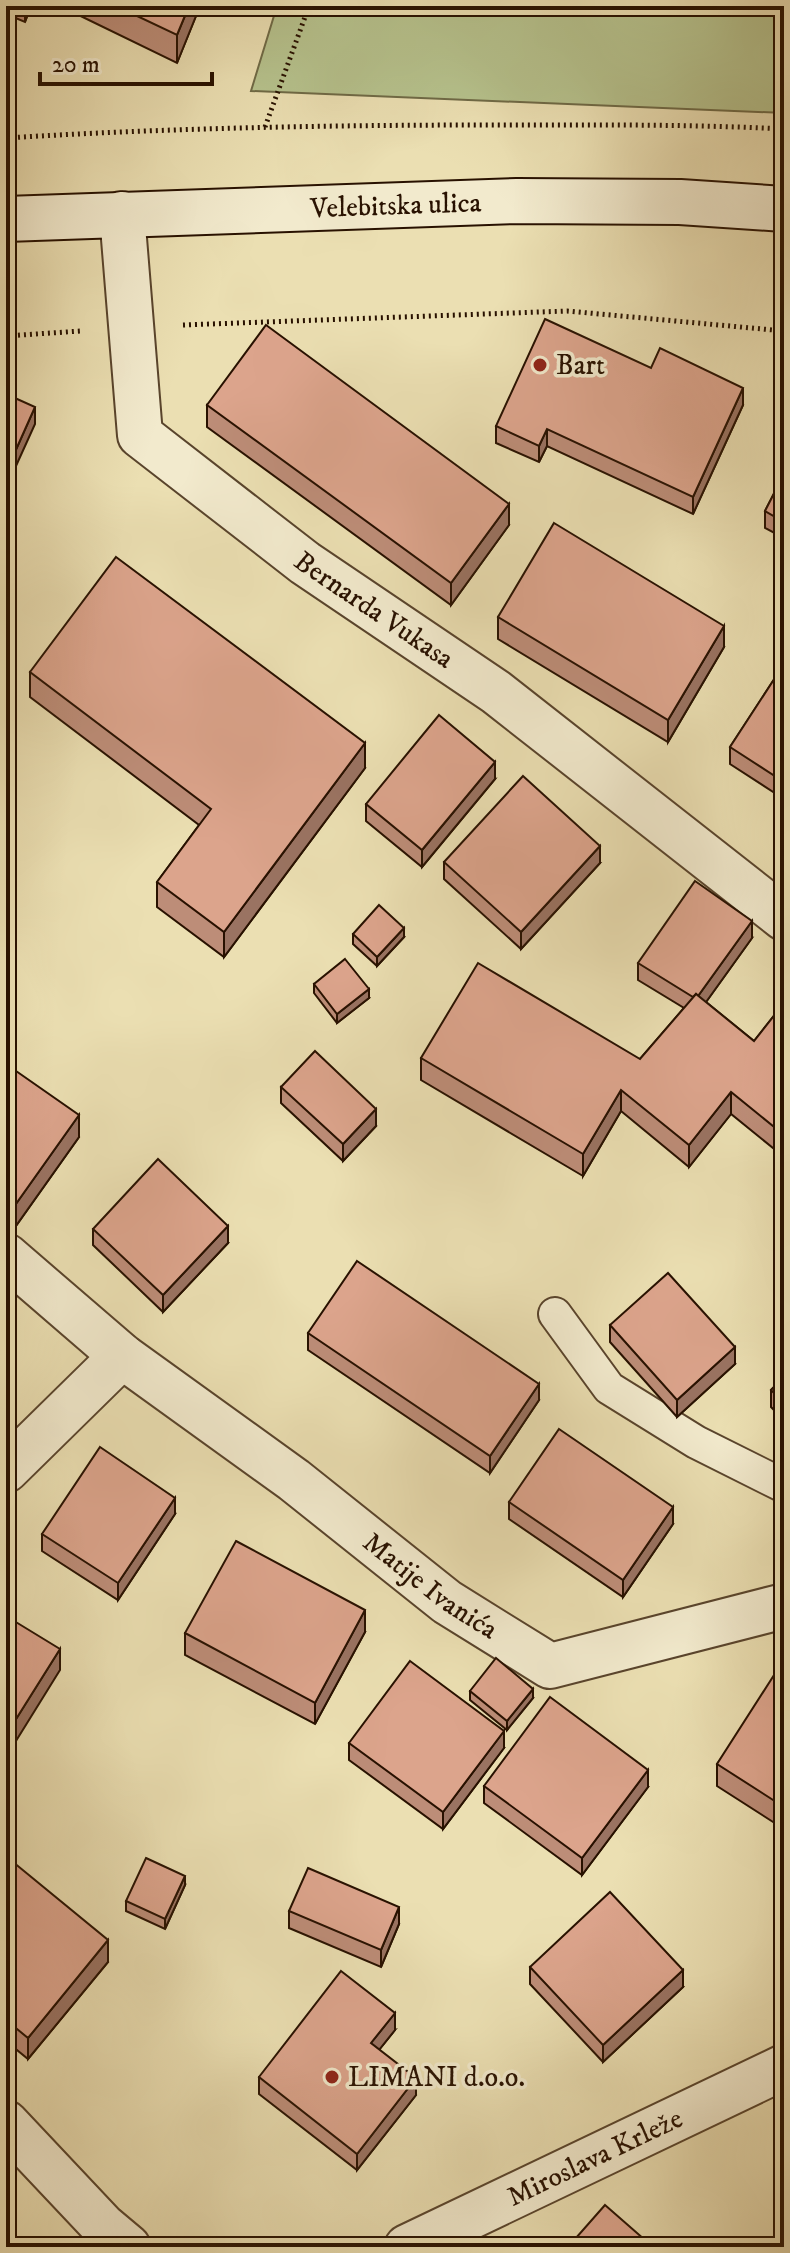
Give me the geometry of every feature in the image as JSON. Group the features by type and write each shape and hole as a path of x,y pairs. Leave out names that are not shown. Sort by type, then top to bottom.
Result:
{"street":[{"name":"Velebitska ulica","path":"6,219 517,201 680,202 784,209"},
{"name":"Bernarda Vukasa","path":"122,214 140,435 305,563 496,692 784,918"},
{"name":"Matije Ivanića","path":"6,1256 122,1356 294,1480 447,1602 550,1666 784,1606"},
{"path":"6,1470 122,1356"},
{"name":"Miroslava Krleže","path":"407,2247 784,2067"},
{"path":"6,2123 103,2226 128,2247"}],"lane":[{"path":"555,1314 609,1388 696,1442 784,1486"}],"path":[{"path":"265,127 309,6"},
{"path":"6,138 135,130 265,127 704,125 784,129"},
{"path":"6,336 130,327 567,311 784,331"}],"green space":[{"path":"277,6 784,6 784,113 251,91"}],"building":[{"path":"116,6 189,6 177,35"},
{"path":"545,319 651,368 660,348 743,388 693,497 547,429 539,446 496,426"},
{"path":"266,325 509,504 451,583 207,405"},
{"path":"6,394 35,407 6,472"},
{"path":"784,474 784,522 765,511"},
{"path":"554,523 724,626 668,720 498,617"},
{"path":"116,557 365,743 224,932 157,882 211,809 30,672"},
{"path":"784,664 784,782 730,747"},
{"path":"439,715 495,762 422,850 366,804"},
{"path":"523,776 600,846 521,932 444,862"},
{"path":"695,881 752,921 698,996 693,997 638,963"},
{"path":"379,905 404,928 377,957 353,934"},
{"path":"345,959 369,989 337,1014 314,984"},
{"path":"478,963 640,1059 696,994 754,1041 784,1003 784,1135 731,1092 689,1145 621,1090 583,1154 421,1058"},
{"path":"315,1051 376,1109 343,1144 281,1087"},
{"path":"6,1064 79,1115 13,1208 6,1203"},
{"path":"158,1159 228,1226 163,1295 93,1229"},
{"path":"357,1261 539,1384 490,1456 308,1333"},
{"path":"668,1273 735,1347 677,1400 610,1325"},
{"path":"784,1377 784,1403 771,1390"},
{"path":"559,1429 673,1507 623,1580 509,1502"},
{"path":"100,1447 175,1498 118,1583 42,1534"},
{"path":"236,1541 365,1610 315,1703 185,1633"},
{"path":"6,1616 60,1649 6,1735"},
{"path":"496,1658 533,1689 507,1721 470,1691"},
{"path":"410,1661 504,1731 443,1812 349,1743"},
{"path":"776,1672 784,1678 784,1807 717,1764"},
{"path":"550,1697 648,1770 582,1858 484,1786"},
{"path":"146,1858 185,1876 165,1919 126,1901"},
{"path":"13,1862 108,1940 28,2038 6,2020 6,1871"},
{"path":"308,1868 399,1907 381,1950 289,1911"},
{"path":"610,1892 683,1970 603,2045 530,1967"},
{"name":"LIMANI d.o.o.","path":"341,1971 395,2013 371,2043 416,2078 357,2154 259,2077"},
{"path":"605,2205 653,2247 568,2247"}],"place":[{"name":"Bart","path":"540,365"},
{"name":"LIMANI d.o.o.","path":"332,2077"}]}
